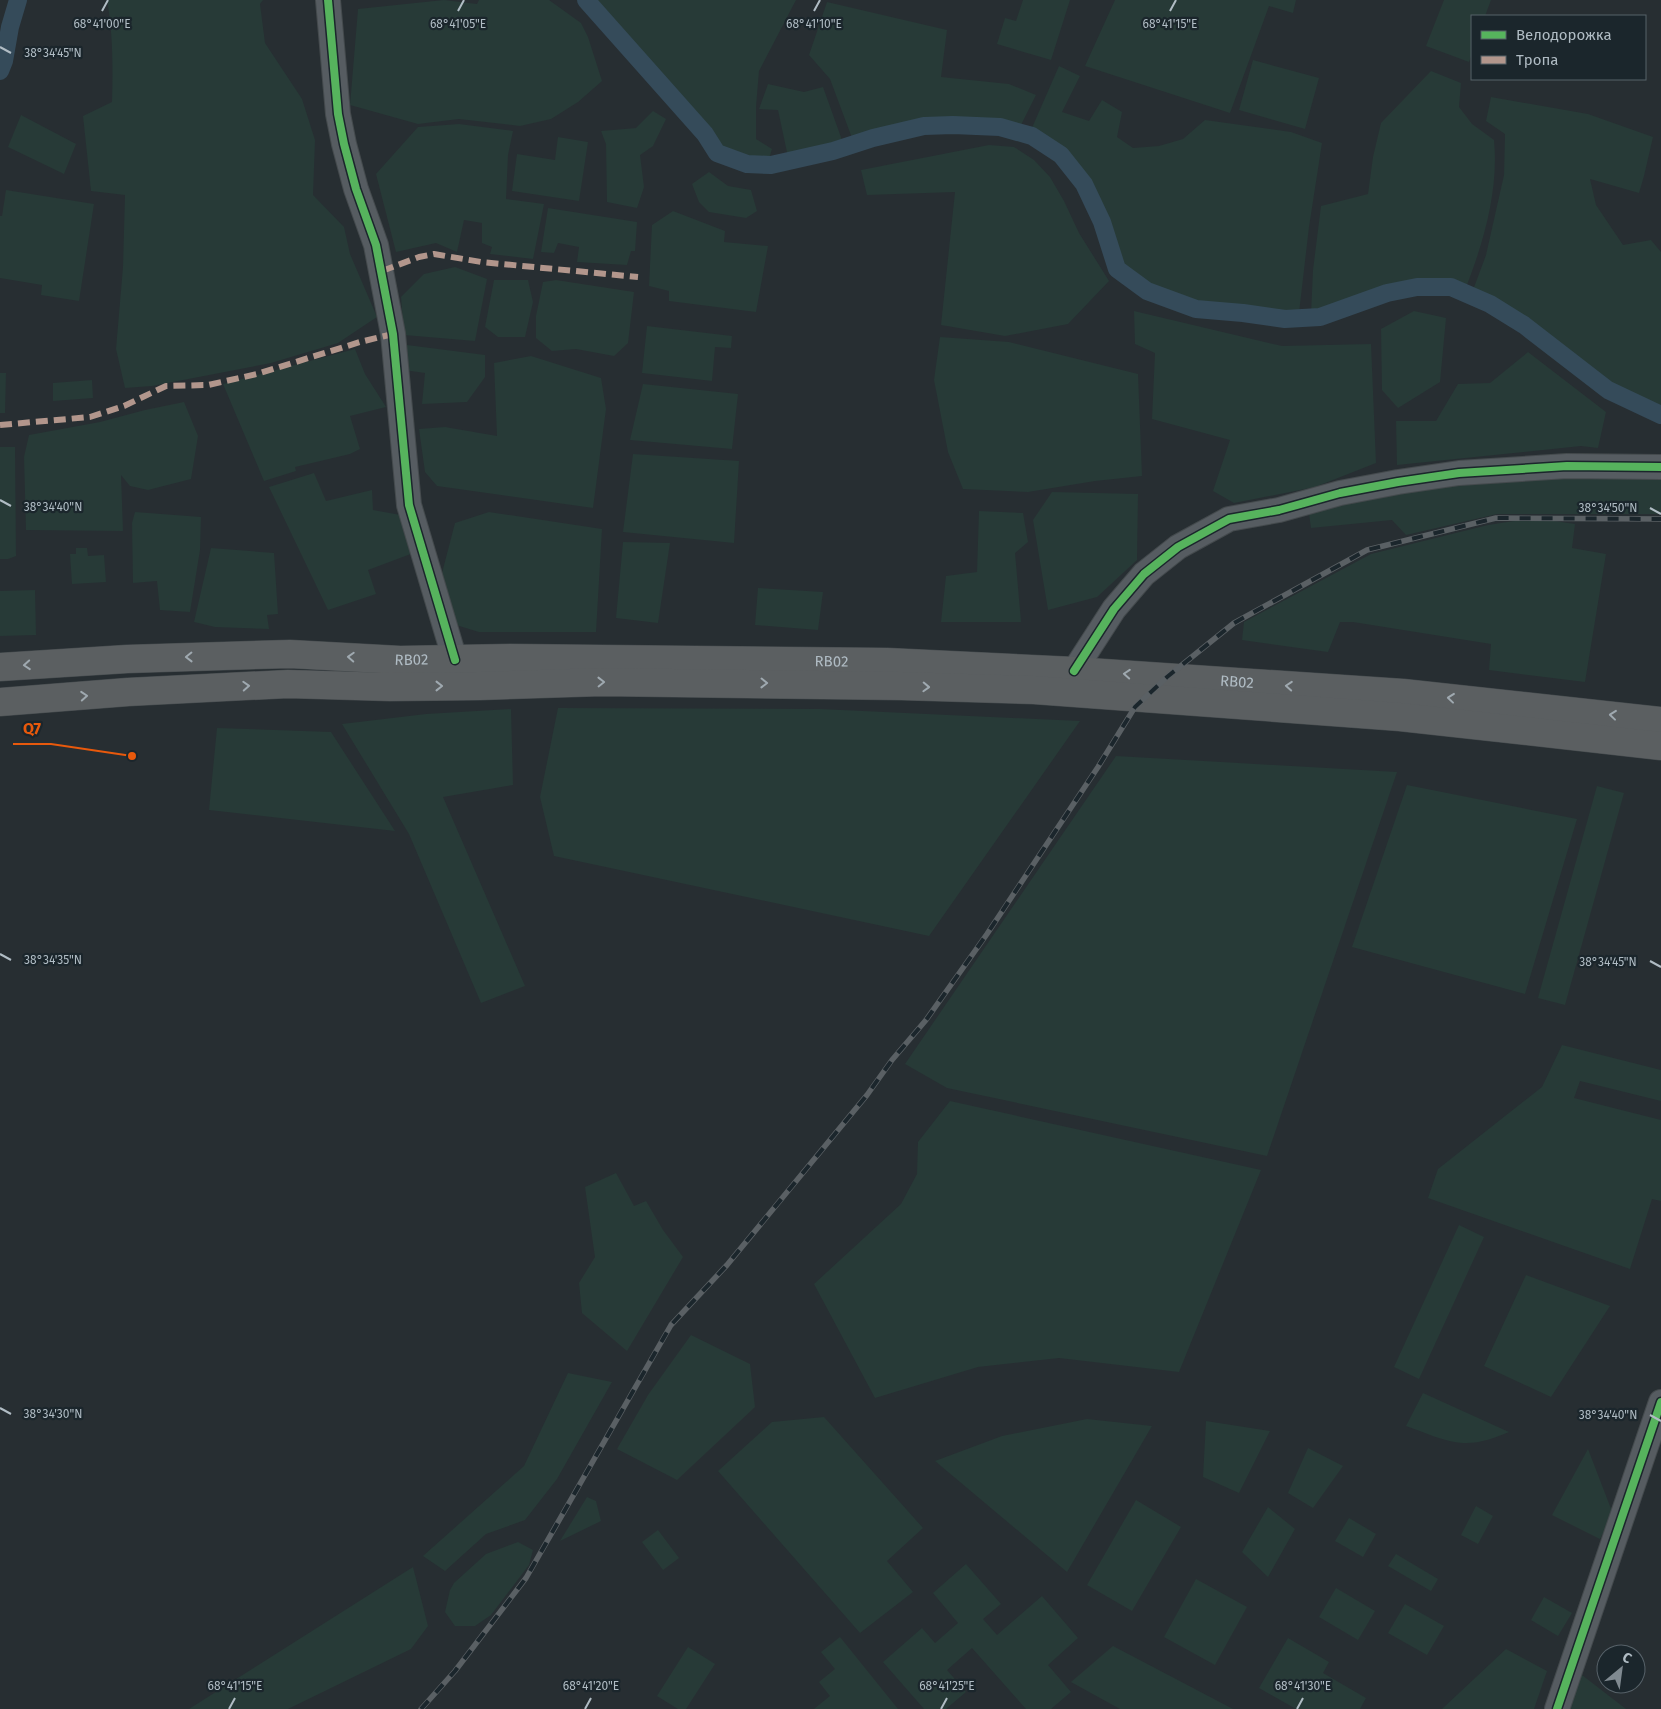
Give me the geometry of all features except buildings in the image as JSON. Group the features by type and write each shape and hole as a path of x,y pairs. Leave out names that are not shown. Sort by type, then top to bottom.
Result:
{"highway":[{"name":"RB02","path":"0,667 127,659 290,654 400,660 511,658 887,662 1074,671 1403,694 1661,721"},
{"name":"RB02","path":"0,702 128,692 288,684 390,687 528,686 602,682 901,686 1034,690 1400,717 1661,746"}],"street":[{"path":"328,0 338,114 356,189 376,245 393,334 409,505 455,660"},
{"path":"1074,671 1114,609 1144,574 1178,547 1229,519 1279,510 1340,493 1459,473 1567,466 1661,467"},
{"path":"1557,1709 1661,1402"}],"green space":[{"path":"107,0 263,0 260,4 265,43 302,99 315,140 313,195 344,227 350,254 377,317 338,343 271,363 152,386 125,388 116,349 123,267 125,195 91,191 83,116 112,102 112,51"},
{"path":"444,0 477,4 479,0 549,0 581,23 588,37 602,81 578,102 551,119 520,126 459,119 418,124 350,105 358,9"},
{"path":"594,0 796,0 759,71 756,139 772,149 769,159 764,163 748,161 720,151 707,133 602,12"},
{"path":"1023,0 1070,0 1051,60 997,44 1005,18 1016,21"},
{"path":"1115,0 1296,0 1293,13 1269,6 1230,113 1085,66"},
{"path":"1444,0 1491,0 1485,15 1471,15 1471,56 1469,62 1426,46"},
{"path":"827,2 947,30 941,77 1009,84 1036,95 1020,127 993,121 942,121 908,124 852,138 830,79 809,55"},
{"path":"1253,60 1319,78 1305,129 1239,110"},
{"path":"1059,66 1080,76 1062,112 1089,121 1102,100 1122,112 1117,137 1133,148 1159,146 1183,139 1205,120 1291,132 1322,143 1309,227 1299,313 1247,307 1198,306 1150,287 1121,263 1105,219 1087,179 1064,153 1031,130"},
{"path":"1431,71 1461,83 1459,107 1472,124 1494,140 1495,159 1492,198 1478,254 1465,290 1451,283 1415,284 1385,291 1319,314 1311,314 1313,270 1321,206 1368,194 1373,157 1381,123"},
{"path":"768,84 804,92 823,87 842,140 841,145 788,157 778,110 759,109"},
{"path":"1491,97 1588,114 1653,137 1639,193 1590,179 1596,205 1623,245 1651,240 1661,252 1661,410 1640,401 1610,384 1495,299 1473,290 1486,255 1504,175 1505,134 1486,121"},
{"path":"653,111 666,119 653,146 640,155 644,187 637,208 607,202 606,144 601,131 636,128"},
{"path":"21,115 76,144 64,174 8,147"},
{"path":"459,124 513,131 508,155 506,199 544,204 533,259 490,254 492,247 482,243 482,223 464,220 457,252 436,243 396,252 376,174 418,127"},
{"path":"558,137 588,142 579,201 512,191 517,154 555,160"},
{"path":"989,145 1014,147 1034,160 1050,177 1079,233 1109,281 1068,324 1005,336 941,325 955,192 867,195 861,170"},
{"path":"709,172 728,186 751,190 757,211 746,218 709,212 699,202 692,184"},
{"path":"6,190 94,204 79,301 41,295 42,285 0,278 0,216 2,216"},
{"path":"548,208 637,222 635,251 631,251 627,265 577,262 579,247 558,243 554,253 541,252"},
{"path":"673,211 725,231 724,242 768,246 756,312 669,301 669,291 649,286 652,225"},
{"path":"455,267 487,279 475,341 404,335 401,297 424,274"},
{"path":"494,280 528,280 533,302 525,337 498,337 485,327"},
{"path":"556,280 634,292 628,343 614,356 576,349 552,351 536,338 536,316 543,282"},
{"path":"1134,311 1282,346 1371,344 1376,463 1315,487 1234,503 1213,491 1230,440 1152,419 1155,353 1135,344"},
{"path":"1414,311 1446,318 1440,382 1398,408 1382,390 1381,329"},
{"path":"647,326 732,336 731,348 715,347 712,381 642,373"},
{"path":"940,337 1009,342 1138,374 1142,476 1095,481 1028,492 963,489 948,452 934,380"},
{"path":"407,345 485,355 485,377 467,402 422,404 425,373 404,370"},
{"path":"355,349 365,374 386,407 350,416 360,449 350,454 295,467 296,471 264,481 223,384"},
{"path":"1528,352 1606,412 1598,448 1581,446 1397,465 1396,421 1436,421 1458,384 1490,383"},
{"path":"531,356 601,378 606,409 593,508 437,486 425,472 419,429 445,427 497,436 494,363"},
{"path":"0,373 6,373 5,413 0,413"},
{"path":"92,380 93,398 53,401 53,383"},
{"path":"643,384 738,394 732,449 630,440"},
{"path":"184,402 198,436 191,479 148,490 130,486 121,475 123,531 26,530 24,457 29,435 100,422"},
{"path":"0,447 15,447 16,556 8,559 0,559"},
{"path":"633,454 739,461 734,543 623,532"},
{"path":"1661,469 1661,514 1497,514 1406,535 1392,520 1311,528 1308,506 1451,479"},
{"path":"314,473 326,501 372,490 373,510 406,516 416,552 368,570 376,594 328,610 269,487"},
{"path":"1052,492 1138,494 1137,560 1097,597 1048,610 1033,520"},
{"path":"979,511 1023,513 1028,542 1015,553 1021,622 941,622 946,576 977,572"},
{"path":"135,512 201,517 200,550 190,612 160,610 157,581 133,583 132,523"},
{"path":"489,512 602,529 596,632 479,632 456,625 442,573 455,523"},
{"path":"1534,518 1575,524 1572,548 1606,554 1585,682 1489,670 1491,644 1353,622 1340,622 1328,652 1242,640 1244,622 1371,554 1488,525"},
{"path":"623,542 670,543 658,623 616,618"},
{"path":"76,548 87,548 88,556 104,555 106,582 72,584 70,554 76,554"},
{"path":"211,548 274,553 278,614 267,615 269,629 215,627 194,622"},
{"path":"758,588 823,592 818,630 755,625"},
{"path":"35,590 36,635 0,636 0,591"},
{"path":"558,708 820,709 1080,721 929,936 554,856 540,797"},
{"path":"511,709 513,785 443,797 525,986 481,1003 409,834 342,724 426,714"},
{"path":"217,728 331,732 395,831 209,810"},
{"path":"1116,756 1397,772 1267,1156 947,1088 905,1064"},
{"path":"1407,785 1577,819 1525,994 1352,947"},
{"path":"1597,786 1624,793 1565,1005 1538,998"},
{"path":"1562,1045 1661,1070 1661,1101 1580,1081 1574,1098 1661,1120 1661,1201 1652,1199 1630,1269 1428,1198 1438,1169 1542,1087"},
{"path":"950,1101 1261,1170 1179,1372 1059,1358 978,1367 875,1398 814,1284 901,1204 917,1174 918,1142"},
{"path":"616,1173 634,1206 646,1201 663,1230 683,1257 627,1351 582,1313 579,1283 595,1257 585,1187"},
{"path":"1459,1225 1484,1237 1419,1379 1394,1367"},
{"path":"1526,1275 1610,1306 1551,1397 1484,1366"},
{"path":"691,1335 750,1364 755,1407 677,1480 617,1449 648,1395"},
{"path":"568,1373 612,1382 557,1479 525,1520 486,1534 445,1571 423,1556 524,1466"},
{"path":"1423,1393 1509,1432 1480,1442 1463,1443 1441,1439 1406,1426"},
{"path":"824,1417 923,1528 887,1561 913,1592 860,1633 718,1471 772,1422"},
{"path":"1087,1419 1152,1426 1067,1572 935,1461 1002,1436"},
{"path":"1206,1421 1270,1431 1239,1493 1203,1477"},
{"path":"1308,1448 1343,1466 1313,1508 1288,1493"},
{"path":"1588,1449 1613,1514 1600,1539 1552,1515"},
{"path":"587,1497 596,1501 601,1521 560,1541"},
{"path":"1136,1500 1181,1527 1132,1611 1087,1585"},
{"path":"1476,1506 1493,1516 1478,1544 1461,1535"},
{"path":"1268,1507 1295,1529 1268,1577 1242,1552"},
{"path":"1349,1518 1376,1534 1363,1557 1335,1541"},
{"path":"658,1530 679,1558 663,1570 642,1542"},
{"path":"518,1542 533,1550 529,1565 491,1615 475,1626 455,1626 445,1612 450,1590 454,1583 486,1554"},
{"path":"1396,1554 1438,1579 1431,1591 1388,1566"},
{"path":"966,1564 1001,1604 983,1619 997,1635 1042,1596 1078,1638 1048,1665 1071,1692 1051,1709 1026,1709 972,1648 947,1670 966,1692 946,1709 924,1709 883,1662 922,1628 935,1643 958,1623 933,1593"},
{"path":"413,1567 428,1626 411,1649 288,1709 189,1709"},
{"path":"1196,1579 1247,1607 1215,1665 1164,1637"},
{"path":"1336,1588 1375,1611 1358,1640 1319,1617"},
{"path":"1544,1597 1572,1613 1558,1636 1531,1620"},
{"path":"1405,1604 1444,1626 1427,1655 1388,1633"},
{"path":"840,1637 898,1709 814,1709 830,1696 819,1682 835,1669 821,1652"},
{"path":"1288,1638 1329,1662 1323,1673 1366,1698 1360,1709 1296,1709 1259,1688"},
{"path":"1113,1646 1233,1709 1120,1709 1071,1682"},
{"path":"688,1647 715,1664 686,1709 678,1709 657,1696"},
{"path":"1506,1649 1547,1671 1534,1709 1442,1709"},
{"path":"1578,1672 1596,1686 1596,1694 1607,1694 1626,1709 1566,1709"}],"waterway":[{"path":"0,71 18,0"},
{"path":"586,0 705,134 717,153 747,164 771,165 833,151 873,138 924,126 1000,127 1032,136 1061,155 1084,184 1102,222 1117,269 1147,291 1196,309 1285,319 1320,317 1387,293 1417,287 1451,287 1490,304 1524,325 1608,390 1661,415"}],"railway":[{"path":"421,1709 455,1671 526,1578 671,1325 727,1265 926,1020 987,934 1098,767 1135,707 1167,677 1234,623 1367,550 1496,518 1661,519"}],"marked path":[{"path":"382,271 419,257 434,254 481,262 638,277"},
{"path":"0,425 90,417 124,406 166,386 208,385 257,374 360,342 393,334"}],"cycle path":[{"path":"328,0 338,114 356,189 376,245 393,334 409,505 455,660"},
{"path":"1074,671 1114,609 1144,574 1178,547 1229,519 1279,510 1340,493 1459,473 1567,466 1661,467"},
{"path":"1557,1709 1661,1402"}],"place":[{"name":"Q7","path":"132,756"}]}
